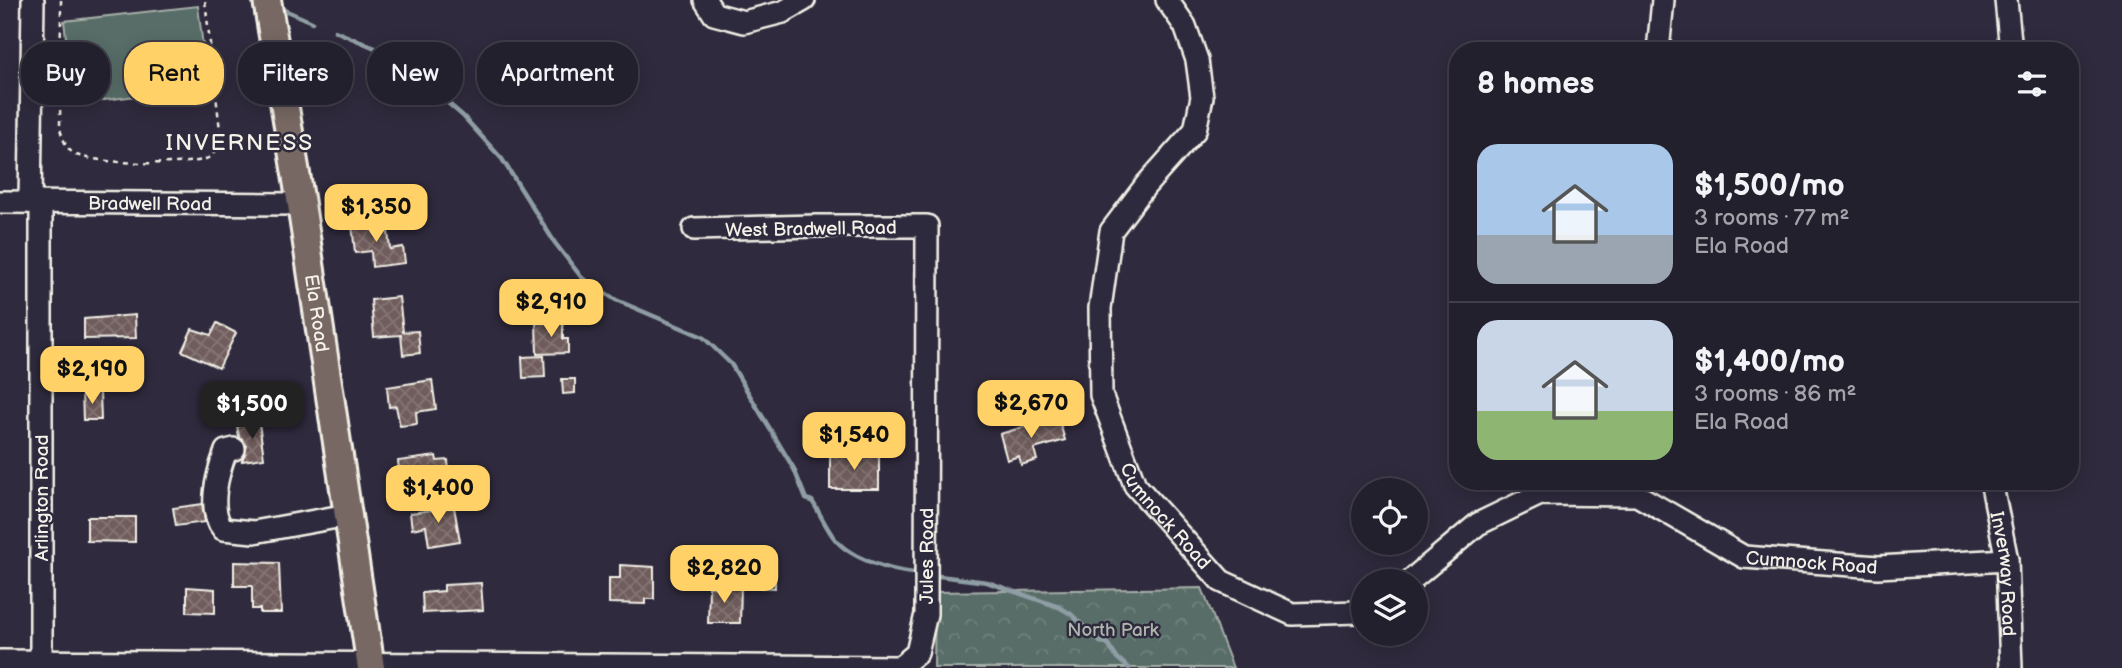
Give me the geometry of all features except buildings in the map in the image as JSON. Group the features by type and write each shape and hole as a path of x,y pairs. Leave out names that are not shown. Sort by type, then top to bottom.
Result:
{"main road":[{"name":"Ela Road","path":"267,0 301,204 371,666"}],"street":[{"name":"Arlington Road","path":"33,0 41,665"},
{"path":"705,0 713,14 744,22 783,12 804,0"},
{"name":"Cumnock Road","path":"1167,0 1185,26 1197,60 1202,97 1195,130 1146,185 1111,232 1100,308 1101,395 1135,485 1221,581 1292,614 1351,612"},
{"path":"1659,42 1663,0"},
{"path":"2006,0 2010,42"},
{"name":"Bradwell Road","path":"0,202 301,204"},
{"name":"West Bradwell Road","path":"694,229 927,226"},
{"name":"Jules Road","path":"900,667 917,653 926,614 927,226"},
{"path":"234,449 226,451 215,482 218,523 223,529 254,531 348,515"},
{"name":"Cumnock Road","path":"1424,569 1478,524 1539,494 1604,490"},
{"name":"Cumnock Road","path":"1640,490 1744,557 1878,567 2007,559"},
{"name":"Inverway Road","path":"1993,490 2007,559 2011,668"},
{"path":"0,661 41,665 900,667"}],"path":[{"path":"61,0 60,129 65,144 74,154 91,160 176,163 197,162 210,157 217,149 219,140 205,0"}],"green space":[{"path":"198,6 202,42 124,42 124,98 110,99 110,42 67,42 64,21"},
{"name":"North Park","path":"1202,588 1233,668 934,668 935,592"}],"waterway":[{"path":"282,9 312,22"},
{"path":"335,31 394,56 433,83 441,97 463,116 502,159 555,243 582,278 616,300 703,337 731,364 794,469 806,499 812,501 832,535 842,546 860,558 894,570 914,573"},
{"path":"939,576 987,582 1059,607 1071,614 1100,642 1107,643 1116,657 1129,668"}],"district":[{"name":"INVERNESS","path":"240,142"}]}
